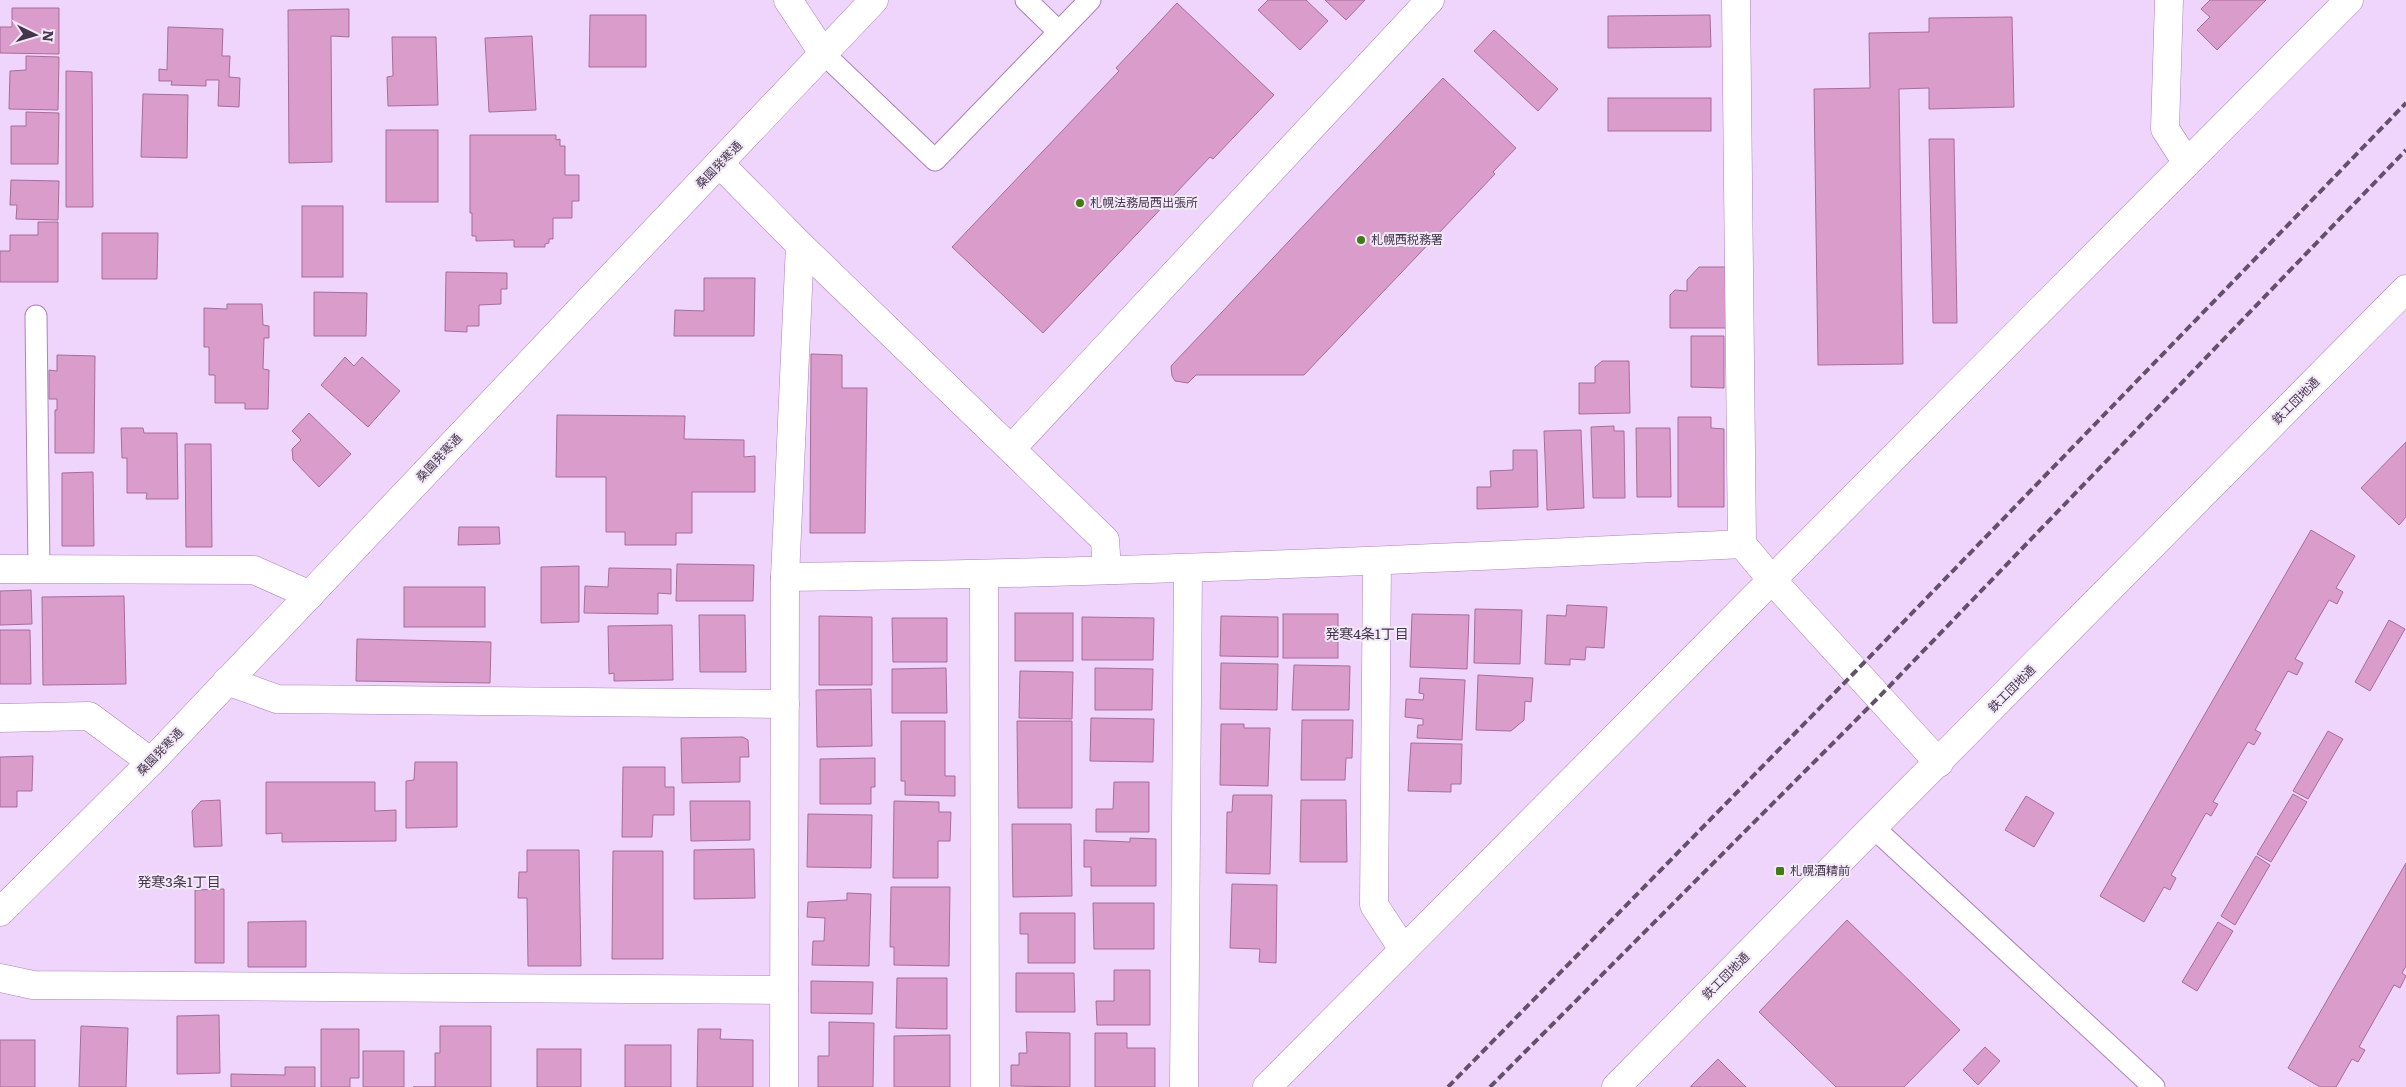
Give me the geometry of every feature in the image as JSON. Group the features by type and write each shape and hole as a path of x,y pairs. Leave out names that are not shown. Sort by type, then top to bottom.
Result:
{"street":[{"path":"788,0 822,53"},
{"name":"桑園発寒通","path":"0,912 151,762 874,0"},
{"path":"1736,0 1742,544 1772,580 1939,763"},
{"path":"2169,0 2165,129 2187,163"},
{"path":"1267,1087 2349,0"},
{"path":"1011,449 1429,1"},
{"path":"720,164 800,245 1105,540 1108,570"},
{"path":"784,1087 785,577 800,245"},
{"name":"鉄工団地通","path":"1616,1087 1939,763 2406,289"},
{"path":"785,577 984,575 1188,569 1742,544"},
{"path":"1377,561 1374,905 1403,949"},
{"path":"0,569 254,570 310,595"},
{"path":"1184,1087 1188,569"},
{"path":"984,575 985,1087"},
{"path":"227,680 277,698 785,704"},
{"path":"0,718 89,716 151,762"},
{"path":"0,978 33,985 784,990"}],"lane":[{"path":"1026,0 1059,32"},
{"path":"822,53 935,160 1090,0"},
{"path":"36,316 39,569"},
{"path":"1874,828 2154,1087"}],"building":[{"path":"1268,0 1306,0 1328,21 1300,50 1258,10"},
{"path":"1325,0 1365,0 1346,20"},
{"path":"2210,0 2266,0 2217,50 2197,30 2210,17 2201,9"},
{"name":"札幌法務局西出張所","path":"1177,3 1274,95 1213,159 1210,157 1043,333 952,247 1119,71 1116,68"},
{"path":"12,8 59,8 59,54 0,53 0,27 12,27"},
{"path":"349,9 349,37 331,36 332,162 289,163 288,10"},
{"path":"590,15 646,15 646,67 589,67"},
{"path":"1710,15 1711,47 1608,48 1608,16"},
{"path":"2012,17 2014,107 1929,109 1929,88 1899,89 1903,364 1818,365 1814,89 1870,88 1869,33 1929,32 1929,18"},
{"path":"168,27 223,29 222,56 230,56 229,77 240,78 239,107 218,106 219,80 206,80 206,86 171,85 172,81 159,81 159,69 167,70"},
{"path":"1494,30 1558,89 1538,111 1474,51"},
{"path":"532,36 536,110 489,112 485,38"},
{"path":"392,37 436,37 438,105 388,106 387,77 393,76"},
{"path":"26,56 59,57 58,110 9,109 10,71 26,70"},
{"path":"66,71 92,72 93,207 66,207"},
{"name":"札幌西税務署","path":"1443,78 1516,148 1493,172 1495,174 1304,375 1196,375 1188,383 1175,381 1172,376 1171,366"},
{"path":"143,94 188,95 187,158 141,157"},
{"path":"1608,98 1711,98 1711,131 1608,131"},
{"path":"26,112 59,113 58,164 11,164 11,126 26,126"},
{"path":"386,130 438,130 438,202 386,202"},
{"path":"470,135 556,135 556,140 560,139 560,146 565,146 565,175 579,175 579,201 572,201 572,218 553,218 553,239 549,239 549,243 545,244 545,247 514,247 514,240 476,241 476,236 472,236 472,213 470,213"},
{"path":"1929,139 1954,139 1957,323 1933,323"},
{"path":"11,180 59,181 58,220 16,219 17,205 10,205"},
{"path":"302,206 343,206 343,277 302,277"},
{"path":"38,222 58,222 58,282 0,282 0,251 10,251 10,235 38,235"},
{"path":"102,233 158,233 157,279 102,279"},
{"path":"1699,267 1726,267 1726,328 1670,328 1670,295 1675,290 1687,291 1687,280"},
{"path":"446,272 507,273 507,289 501,289 501,304 479,305 479,326 467,326 467,332 445,331"},
{"path":"704,278 755,278 754,336 674,336 675,310 704,311"},
{"path":"314,292 367,293 366,336 314,336"},
{"path":"227,304 262,304 263,325 269,326 269,338 264,338 263,369 269,370 268,409 245,409 245,403 215,403 215,375 209,375 209,347 204,347 204,308 227,309"},
{"path":"1691,336 1724,336 1724,388 1691,387"},
{"path":"811,354 842,355 842,388 867,388 865,533 810,533"},
{"path":"57,355 95,356 94,453 55,453 55,410 57,410 57,399 49,399 49,370 57,371"},
{"path":"345,357 354,366 362,357 400,391 368,427 321,385"},
{"path":"1602,361 1629,361 1630,413 1579,414 1579,383 1595,383 1595,367"},
{"path":"309,413 351,454 319,487 293,460 292,449 301,440 292,431"},
{"path":"557,415 685,416 684,439 744,440 744,457 755,456 755,492 692,492 692,533 676,533 676,545 625,545 625,532 606,532 606,477 556,477"},
{"path":"1678,417 1711,417 1711,428 1724,429 1724,507 1678,507"},
{"path":"1614,426 1614,431 1624,431 1625,498 1593,498 1591,427"},
{"path":"121,428 143,428 144,433 177,433 178,499 146,499 147,493 127,493 127,458 122,458"},
{"path":"1636,428 1670,428 1671,497 1637,497"},
{"path":"1581,430 1584,508 1547,510 1544,431"},
{"path":"2406,442 2406,517 2399,525 2361,488"},
{"path":"185,444 211,444 212,547 186,547"},
{"path":"1513,450 1537,450 1538,507 1477,509 1477,487 1491,487 1490,471 1513,470"},
{"path":"93,472 94,546 62,546 62,473"},
{"path":"459,527 499,527 500,544 458,545"},
{"path":"2311,530 2355,556 2336,588 2343,592 2337,604 2329,600 2295,659 2303,663 2297,675 2288,671 2255,730 2261,733 2254,745 2248,742 2213,802 2218,804 2211,816 2206,813 2171,875 2176,878 2170,890 2164,887 2144,922 2100,896"},
{"path":"677,564 754,565 753,601 676,601"},
{"path":"579,566 579,622 541,623 541,567"},
{"path":"609,568 671,569 671,594 658,593 658,614 584,613 585,586 608,587"},
{"path":"404,587 485,587 485,627 404,627"},
{"path":"31,590 32,624 0,625 0,591"},
{"path":"124,596 126,684 43,685 42,597"},
{"path":"1567,605 1607,607 1604,648 1586,647 1585,660 1570,659 1570,665 1545,664 1547,615 1566,616"},
{"path":"1475,609 1522,610 1520,664 1474,663"},
{"path":"1015,613 1073,613 1073,661 1015,661"},
{"path":"1283,614 1338,614 1338,658 1283,658"},
{"path":"1412,614 1469,615 1467,669 1410,667"},
{"path":"699,615 745,615 746,672 700,672"},
{"path":"819,616 872,617 872,685 819,685"},
{"path":"1221,616 1278,617 1278,657 1220,656"},
{"path":"1082,617 1154,618 1153,660 1082,660"},
{"path":"892,618 947,618 947,662 893,662"},
{"path":"2389,620 2405,629 2370,691 2355,682"},
{"path":"672,625 673,680 614,681 614,673 609,674 608,626"},
{"path":"0,630 30,630 31,684 0,684"},
{"path":"357,639 491,642 490,683 356,681"},
{"path":"1221,663 1278,664 1277,710 1220,709"},
{"path":"1294,665 1350,666 1349,710 1292,710"},
{"path":"946,668 947,713 892,713 892,669"},
{"path":"1095,668 1153,669 1152,710 1095,710"},
{"path":"1020,671 1073,672 1072,719 1019,718"},
{"path":"1478,675 1533,678 1531,702 1525,701 1524,720 1511,731 1476,730"},
{"path":"1420,678 1465,680 1462,740 1417,738 1418,725 1423,725 1423,719 1405,717 1406,699 1423,700 1424,694 1419,693"},
{"path":"871,689 872,746 817,747 816,690"},
{"path":"1091,718 1154,719 1153,762 1090,761"},
{"path":"1302,720 1353,720 1352,758 1346,758 1345,780 1301,780"},
{"path":"901,721 945,721 945,776 955,776 955,796 905,795 905,781 901,781"},
{"path":"1017,721 1072,721 1072,808 1018,808"},
{"path":"1221,724 1244,724 1244,728 1270,728 1268,786 1220,785"},
{"path":"2328,731 2343,739 2308,799 2293,791"},
{"path":"743,737 748,740 749,757 740,757 740,782 682,783 681,738"},
{"path":"1411,743 1462,744 1461,784 1451,784 1451,792 1408,791"},
{"path":"33,756 32,791 17,791 17,807 0,807 0,757"},
{"path":"875,758 875,787 871,787 871,804 820,804 820,759"},
{"path":"415,762 457,762 457,827 406,828 406,781 414,780"},
{"path":"623,767 665,767 665,787 674,787 674,815 653,815 652,837 622,837"},
{"path":"266,782 375,782 375,811 396,810 396,841 282,842 282,833 266,834"},
{"path":"1114,782 1149,782 1149,832 1096,832 1096,809 1113,809"},
{"path":"2293,794 2307,802 2271,862 2257,854"},
{"path":"1233,795 1272,795 1270,874 1226,873 1227,812 1232,812"},
{"path":"2026,796 2054,813 2034,847 2005,830"},
{"path":"220,800 222,846 194,847 192,811 201,801"},
{"path":"1301,800 1346,800 1347,862 1300,862"},
{"path":"690,801 750,801 750,840 691,841"},
{"path":"894,801 939,802 939,812 951,812 950,841 938,841 938,878 893,878"},
{"path":"808,814 872,815 871,868 807,867"},
{"path":"1012,824 1071,824 1072,896 1013,897"},
{"path":"1130,838 1156,839 1156,886 1091,886 1091,867 1084,867 1084,840 1130,842"},
{"path":"754,849 755,898 694,899 694,850"},
{"path":"527,850 579,850 581,966 528,966 527,898 518,898 519,872 527,872"},
{"path":"613,851 663,851 663,959 612,959"},
{"path":"2256,856 2270,865 2235,925 2221,916"},
{"path":"2406,863 2406,966 2402,973 2406,976 2400,988 2394,985 2359,1047 2365,1050 2358,1062 2352,1059 2336,1087 2320,1087 2288,1068"},
{"path":"1232,884 1277,885 1276,963 1259,962 1260,949 1230,948"},
{"path":"891,887 950,887 949,966 894,965 894,947 890,947"},
{"path":"224,889 224,963 195,963 195,890"},
{"path":"847,893 871,894 869,966 812,965 813,941 824,941 825,918 807,917 808,902 847,900"},
{"path":"1093,903 1154,903 1154,949 1094,949"},
{"path":"1020,913 1075,913 1075,963 1028,963 1028,934 1020,934"},
{"path":"1847,920 1960,1030 1904,1087 1836,1087 1759,1012"},
{"path":"306,921 306,967 248,967 248,922"},
{"path":"2218,922 2233,931 2197,991 2182,982"},
{"path":"1114,970 1150,970 1150,1025 1097,1025 1096,1001 1114,1001"},
{"path":"1016,973 1074,973 1075,1012 1016,1012"},
{"path":"897,978 947,978 947,1029 896,1028"},
{"path":"811,981 873,982 872,1014 811,1013"},
{"path":"219,1015 220,1073 177,1074 177,1016"},
{"path":"829,1022 874,1023 873,1087 818,1087 818,1056 829,1056"},
{"path":"81,1026 128,1028 126,1087 79,1087"},
{"path":"440,1026 491,1026 491,1087 435,1087 435,1053 440,1053"},
{"path":"321,1029 359,1029 359,1078 350,1078 350,1087 321,1087"},
{"path":"698,1029 721,1029 720,1039 753,1040 753,1087 697,1087"},
{"path":"1026,1032 1070,1033 1070,1087 1011,1086 1011,1065 1019,1065 1019,1053 1027,1053"},
{"path":"1095,1033 1127,1033 1127,1048 1155,1048 1155,1087 1095,1087"},
{"path":"950,1035 950,1087 894,1087 894,1036"},
{"path":"0,1040 35,1040 35,1087 0,1087"},
{"path":"625,1045 671,1045 671,1087 625,1087"},
{"path":"1985,1047 2000,1061 1978,1085 1963,1070"},
{"path":"537,1049 581,1049 581,1087 537,1087"},
{"path":"363,1051 404,1051 404,1087 363,1087"},
{"path":"1718,1059 1746,1087 1690,1087"},
{"path":"285,1067 315,1067 315,1087 231,1087 231,1074 285,1075"}],"railway":[{"path":"1448,1087 1855,672 2406,103"},
{"path":"1490,1087 1879,697 2406,150"}],"place":[{"name":"札幌法務局西出張所","path":"1080,203"},
{"name":"札幌西税務署","path":"1361,240"},
{"name":"札幌酒精前","path":"1780,871"}],"district":[{"name":"発寒4条1丁目","path":"1367,634"},
{"name":"発寒3条1丁目","path":"179,882"}]}
